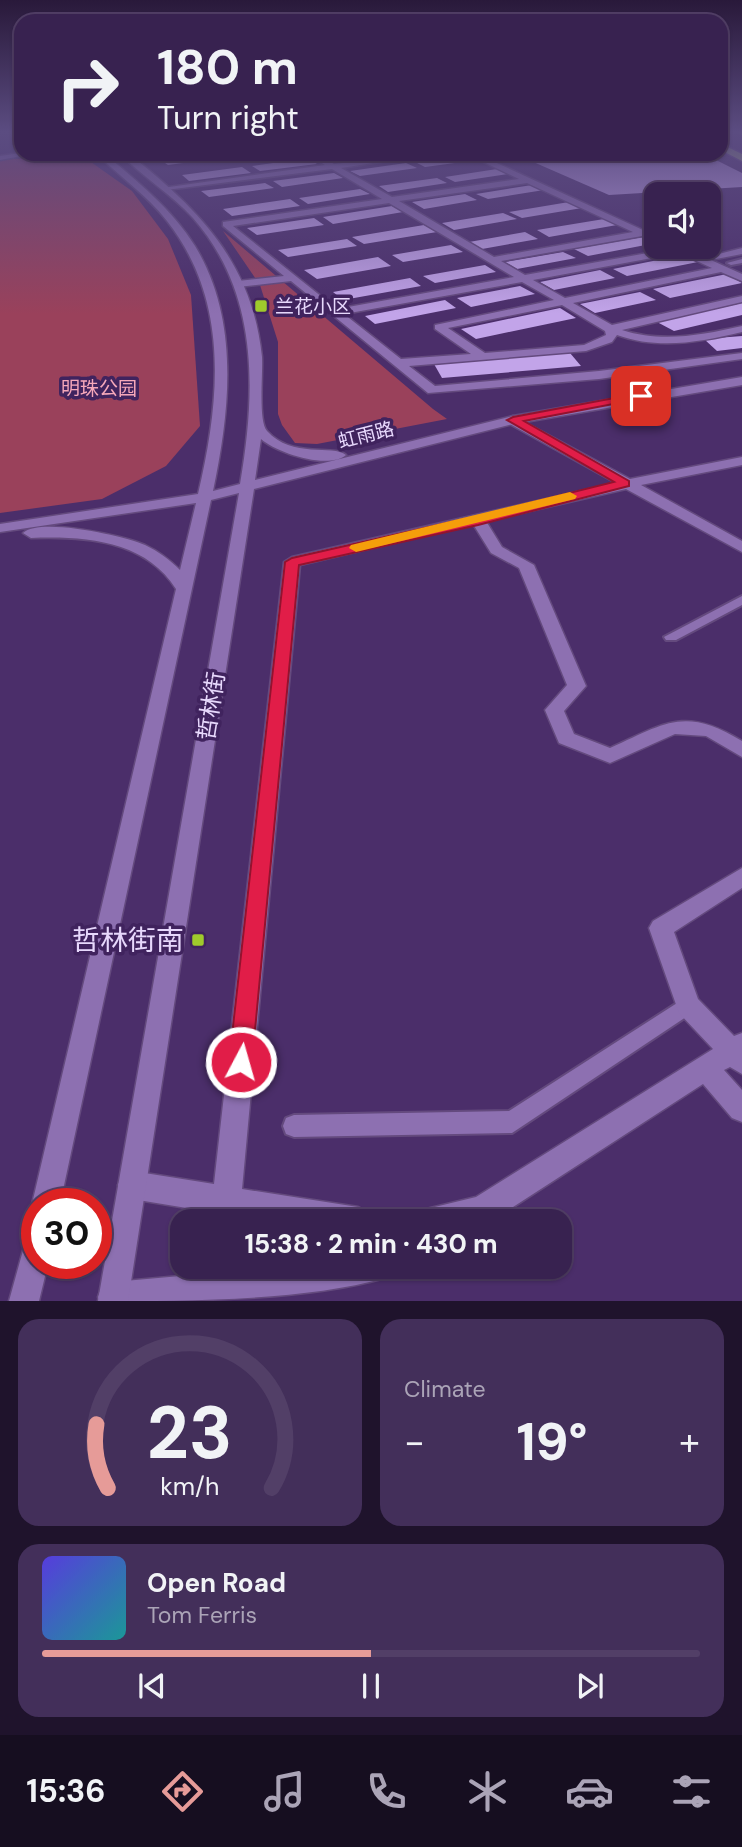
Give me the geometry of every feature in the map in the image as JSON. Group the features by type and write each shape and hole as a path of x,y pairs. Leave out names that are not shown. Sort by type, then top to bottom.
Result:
{"street":[{"path":"50,1188 205,497 223,392 223,359 212,297 201,266 173,222 144,192"},
{"name":"哲林街","path":"113,1299 256,424 258,357 252,324 238,284 214,240 198,219 170,192"},
{"path":"376,192 562,301 607,337 633,337 674,343 694,349 710,362"},
{"path":"447,192 226,224 432,390 599,375 742,356"},
{"path":"553,192 642,233"},
{"path":"632,216 644,222"},
{"path":"492,260 642,233"},
{"path":"721,255 742,251"},
{"path":"337,312 525,280 644,256"},
{"path":"714,259 742,268"},
{"path":"732,264 742,278"},
{"path":"482,356 439,327 732,264"},
{"path":"238,284 293,278"},
{"path":"401,363 586,348 607,337 742,299"},
{"path":"674,343 742,329"},
{"path":"599,375 594,359 607,337"},
{"name":"虹雨路","path":"0,528 205,497 388,449 513,420 742,381"},
{"path":"513,420 742,547"},
{"path":"256,424 268,440 289,450 325,456 388,449"},
{"path":"225,1209 292,562 625,483 742,461"},
{"path":"478,520 496,550 526,565 577,686 554,710 566,738 610,756 673,727 710,730 742,750"},
{"path":"0,535 89,535 146,550 172,568 184,589"},
{"path":"483,1209 705,1068 738,1053 688,1004 660,928 742,877"},
{"path":"705,1068 742,1109"},
{"path":"132,1185 218,1209"},
{"path":"24,1301 29,1279"},
{"path":"113,1299 292,1279"}],"lane":[{"path":"671,637 742,600"},
{"path":"293,1126 512,1122 688,1004"}],"green space":[{"name":"明珠公园","path":"0,192 133,192 168,239 191,295 200,426 166,466 102,499 0,513"},
{"path":"223,231 447,419 317,444 295,443 282,425 278,414 278,342 260,285"}],"building":[{"path":"202,192 247,192 209,197"},
{"path":"342,192 370,194 308,204 299,198"},
{"path":"490,192 533,192 488,199 476,194"},
{"path":"601,192 644,192 609,195"},
{"path":"465,194 477,200 424,209 412,202"},
{"path":"290,199 300,206 232,216 223,209"},
{"path":"569,202 582,208 522,218 509,212"},
{"path":"392,206 403,212 333,224 323,217"},
{"path":"503,213 517,219 454,230 442,223"},
{"path":"314,218 324,225 257,235 247,228"},
{"path":"604,219 617,225 549,237 537,230"},
{"path":"424,225 437,232 364,244 352,237"},
{"path":"525,232 538,239 482,249 469,242"},
{"path":"644,237 644,245 588,256 574,249"},
{"path":"347,239 357,246 288,257 278,250"},
{"path":"451,245 463,252 403,262 392,255"},
{"path":"563,252 576,258 517,269 505,262"},
{"path":"378,257 391,266 317,279 304,270"},
{"path":"663,259 692,259 698,262 627,276 613,269"},
{"path":"485,265 496,272 435,283 423,276"},
{"path":"600,270 615,278 554,290 540,282"},
{"path":"727,274 742,283 670,298 653,289"},
{"path":"410,278 421,286 343,300 333,292"},
{"path":"520,286 535,294 471,307 457,298"},
{"path":"640,292 656,300 595,313 580,304"},
{"path":"445,300 456,308 375,324 365,316"},
{"path":"742,303 742,315 674,331 657,322"},
{"path":"560,308 576,318 476,339 461,329"},
{"path":"742,336 742,348 717,351 704,339"},
{"path":"570,353 581,366 442,378 434,364"}],"slow traffic":[{"path":"356,548 570,496"}],"place":[{"name":"兰花小区","path":"261,306"},
{"name":"哲林街南","path":"198,940"}],"route":[{"path":"241,1062 292,562 625,483 513,420 641,396"}]}
